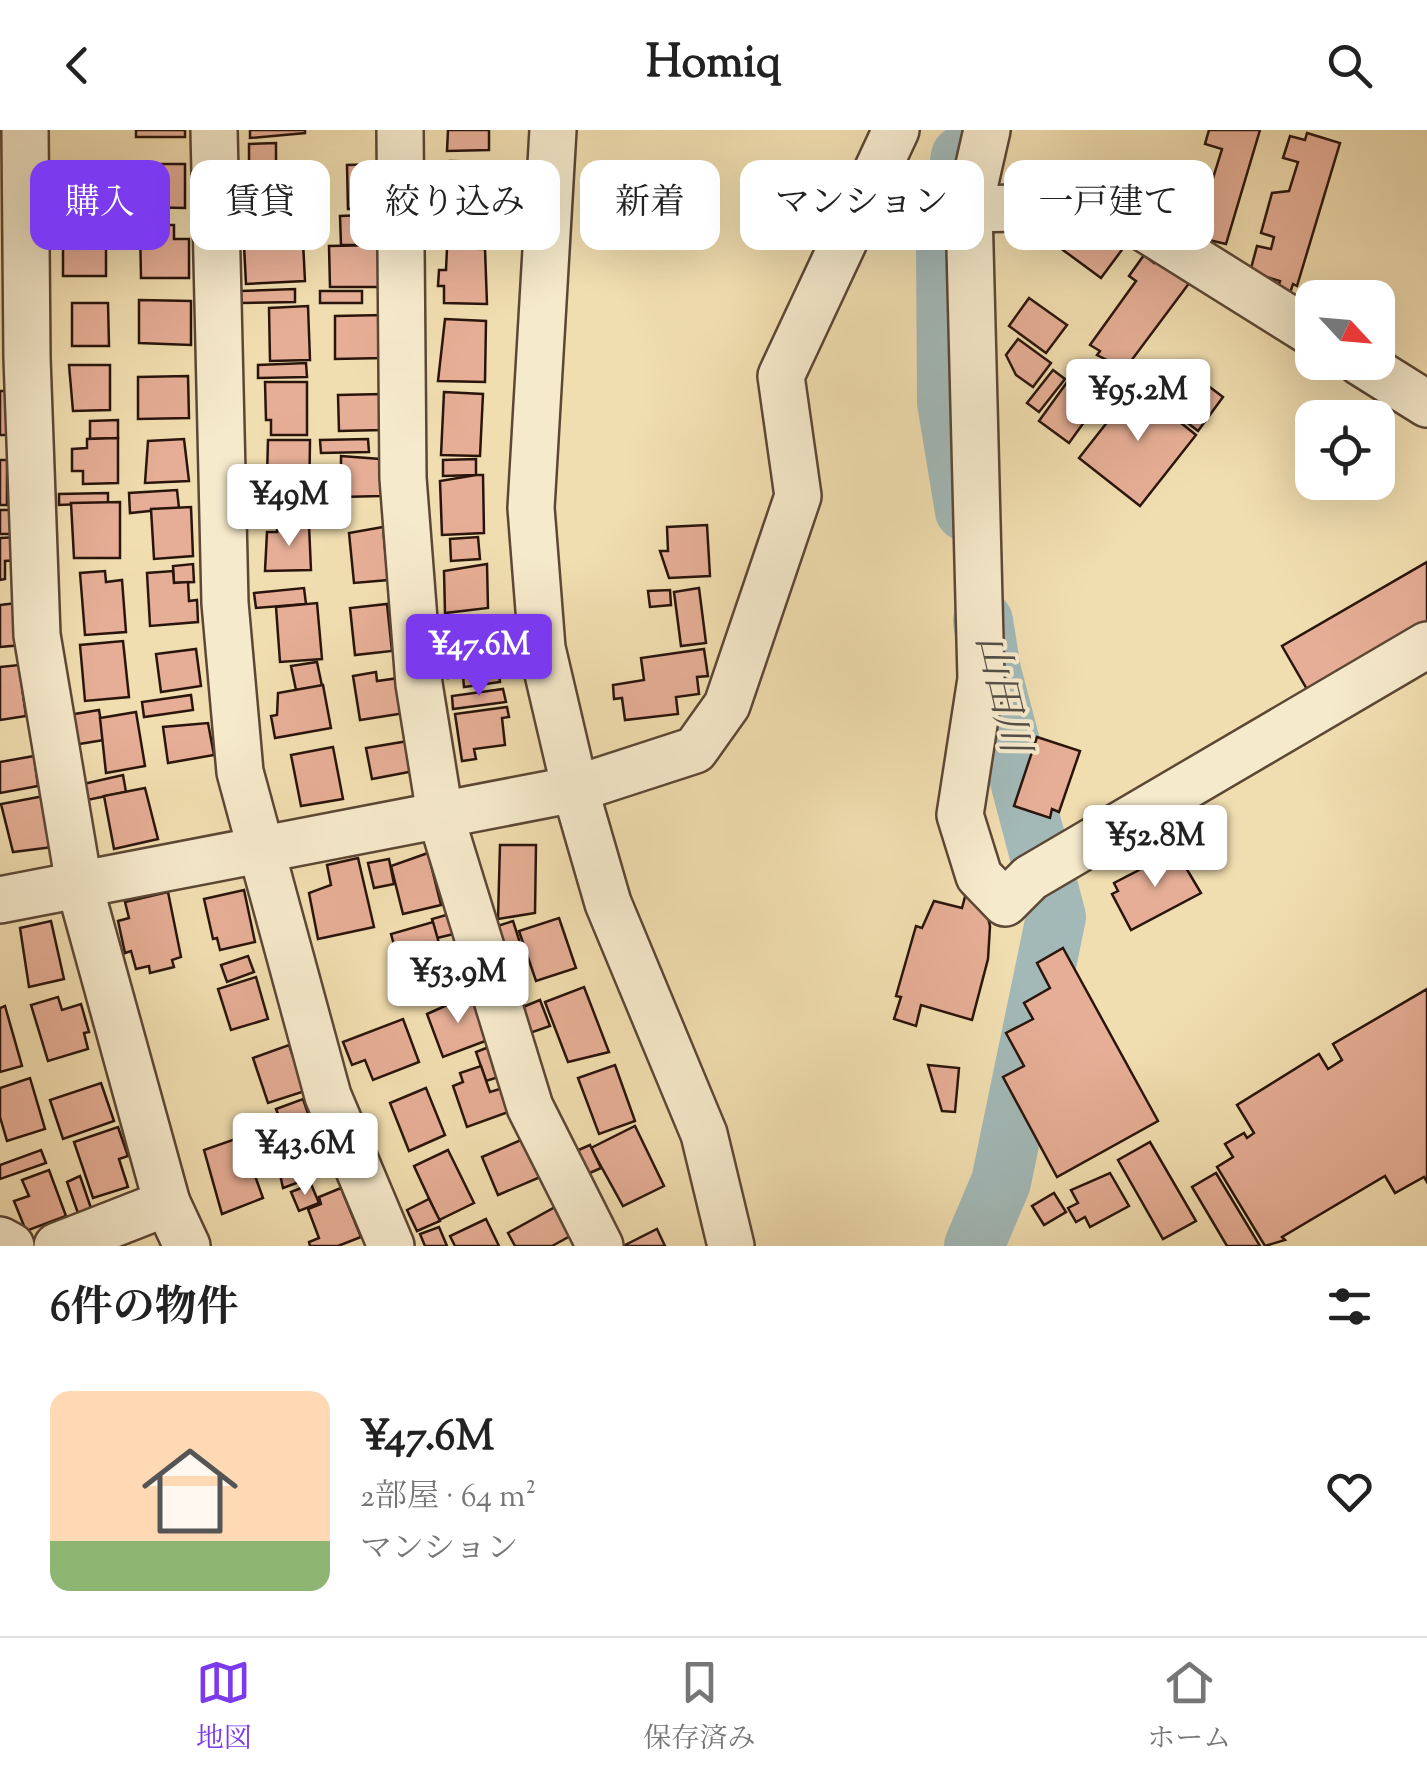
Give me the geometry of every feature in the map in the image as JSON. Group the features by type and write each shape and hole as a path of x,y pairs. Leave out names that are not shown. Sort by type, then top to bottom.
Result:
{"street":[{"path":"25,130 37,635 79,884 166,1203 187,1246"},
{"path":"214,130 225,604 240,772 328,1096 392,1246"},
{"path":"400,130 403,478 419,684 440,814 530,1107 600,1246"},
{"path":"553,130 531,508 542,648 574,789 608,903 704,1134 731,1246"},
{"path":"0,900 574,789 696,750 727,705 798,496 781,376 896,130"},
{"path":"980,160 987,130"},
{"path":"984,208 1110,206 1295,322"},
{"path":"970,250 981,679 960,815 979,876 1005,903 1030,878 1427,645"},
{"path":"1389,380 1427,404"},
{"path":"57,1246 166,1203"},
{"path":"0,1240 11,1246"}],"building":[{"path":"136,130 185,130 185,137 136,137"},
{"path":"250,130 305,130 305,133 250,138"},
{"path":"448,130 489,130 489,150 447,151"},
{"path":"1209,130 1260,130 1226,244 1214,241 1214,175 1222,149 1205,144"},
{"path":"1307,133 1340,143 1299,280 1295,280 1290,293 1277,290 1280,281 1250,272 1257,246 1271,249 1274,237 1261,233 1272,193 1289,191 1298,162 1283,158 1290,136 1305,140"},
{"path":"276,143 276,160 249,160 249,144"},
{"path":"170,164 185,164 185,208 170,208"},
{"path":"350,165 350,209 348,209"},
{"path":"340,216 350,216 350,245 341,245"},
{"path":"170,225 174,225 174,239 189,239 189,278 141,278 140,250 170,250"},
{"path":"330,246 381,250 381,287 330,287"},
{"path":"63,250 106,250 106,276 63,276"},
{"path":"244,250 303,250 305,281 246,284"},
{"path":"447,250 485,250 487,304 444,303 444,286 438,286 439,270 446,270"},
{"path":"1063,250 1122,250 1101,278"},
{"path":"1160,254 1193,278 1125,369 1097,355 1100,351 1090,345 1136,281 1129,276 1144,255 1154,263"},
{"path":"295,289 295,302 240,303 240,291"},
{"path":"320,291 362,291 362,303 320,303"},
{"path":"1029,298 1067,325 1046,353 1009,326"},
{"path":"139,300 191,301 191,345 139,343"},
{"path":"72,303 108,303 109,346 72,346"},
{"path":"308,306 310,360 270,361 269,308"},
{"path":"384,315 384,358 335,359 335,316"},
{"path":"445,319 486,321 485,382 438,381"},
{"path":"1018,339 1051,363 1033,387 1016,375 1006,355"},
{"path":"306,363 307,377 258,378 258,365"},
{"path":"69,365 110,365 110,410 73,411"},
{"path":"1053,370 1065,379 1039,412 1027,403"},
{"path":"1191,373 1223,397 1198,431 1166,406"},
{"path":"1073,374 1103,396 1069,443 1039,421"},
{"path":"188,376 189,418 138,419 138,377"},
{"path":"1142,378 1167,397 1160,406 1196,435 1140,506 1079,458"},
{"path":"265,382 307,382 307,435 271,435 271,420 266,420"},
{"path":"0,391 13,391 12,435 0,435"},
{"path":"444,392 483,394 480,456 441,455"},
{"path":"382,394 383,430 339,431 338,395"},
{"path":"118,420 118,438 90,439 90,421"},
{"path":"118,438 118,483 83,484 83,471 72,471 72,449 87,448 87,439"},
{"path":"184,439 189,481 145,483 148,441"},
{"path":"368,439 369,452 321,453 320,440"},
{"path":"268,440 310,440 309,509 285,509 289,477 267,477"},
{"path":"341,456 380,459 381,496 341,497"},
{"path":"476,459 476,475 443,476 443,460"},
{"path":"0,460 7,460 7,505 0,505"},
{"path":"483,475 484,533 442,535 440,481"},
{"path":"177,490 179,508 130,513 129,493"},
{"path":"108,493 108,503 59,505 59,494"},
{"path":"120,502 120,558 74,558 71,503"},
{"path":"191,507 193,556 154,559 151,509"},
{"path":"0,510 18,510 18,534 0,534"},
{"path":"303,513 304,522 249,524 249,516"},
{"path":"309,525 311,570 265,571 267,532 277,532 277,526"},
{"path":"707,525 710,576 669,578 660,551 668,551 667,527"},
{"path":"383,527 388,580 354,583 349,533"},
{"path":"18,537 20,560 5,561 5,579 0,580 0,538"},
{"path":"478,537 480,559 451,561 450,539"},
{"path":"1427,562 1427,631 1312,698 1282,646"},
{"path":"193,564 194,582 174,583 173,566"},
{"path":"487,564 488,608 445,613 444,571"},
{"path":"105,571 106,582 122,580 126,632 85,635 80,573"},
{"path":"173,571 174,583 188,582 189,601 197,600 198,622 150,626 147,573"},
{"path":"304,588 306,604 256,608 254,593"},
{"path":"699,588 706,643 681,646 674,592"},
{"path":"670,590 671,605 650,607 648,591"},
{"path":"17,603 22,645 0,647 0,605"},
{"path":"317,603 322,659 280,662 276,607"},
{"path":"387,604 392,651 355,655 350,608"},
{"path":"454,616 457,644 433,647 430,619"},
{"path":"491,616 500,682 464,687 463,676 448,678 445,655 473,655 471,638 457,640 454,620"},
{"path":"123,641 129,697 85,701 80,645"},
{"path":"196,649 201,686 161,692 156,654"},
{"path":"704,649 708,676 697,677 699,694 676,697 678,714 625,720 622,698 614,699 613,685 644,680 641,658"},
{"path":"317,662 322,686 296,690 291,666"},
{"path":"19,665 26,716 0,720 0,667"},
{"path":"376,672 377,681 399,678 405,713 360,720 353,676"},
{"path":"323,685 331,728 275,738 271,716 277,715 278,693"},
{"path":"503,689 506,702 453,709 452,696"},
{"path":"191,695 193,710 144,717 142,702"},
{"path":"507,707 509,717 502,718 505,745 474,749 476,759 462,761 455,714"},
{"path":"99,710 104,740 73,745 68,715"},
{"path":"136,712 145,766 106,773 100,718"},
{"path":"208,723 214,755 168,763 163,727"},
{"path":"1037,737 1080,751 1059,812 1052,809 1050,818 1014,806"},
{"path":"408,741 414,771 372,779 366,748"},
{"path":"333,747 343,799 301,806 291,755"},
{"path":"34,756 38,786 0,793 0,762"},
{"path":"123,775 126,792 82,801 79,785"},
{"path":"145,788 158,839 114,849 104,796"},
{"path":"44,796 53,847 13,852 1,804"},
{"path":"1166,818 1176,838 1153,851 1142,831"},
{"path":"500,845 536,845 535,913 498,919"},
{"path":"1176,851 1201,893 1131,930 1112,894 1118,891 1114,883"},
{"path":"428,853 441,905 403,914 391,866"},
{"path":"358,858 374,927 318,939 309,893 331,885 327,865"},
{"path":"389,859 394,884 374,888 368,863"},
{"path":"244,890 255,942 220,950 217,938 213,939 204,899"},
{"path":"168,892 181,957 172,960 174,967 150,973 149,966 136,969 131,951 125,953 118,921 129,918 125,902"},
{"path":"966,893 983,897 990,926 988,959 972,1020 921,1005 916,1026 894,1019 901,997 896,996 916,926 922,928 934,901 962,908"},
{"path":"453,913 458,933 437,938 432,919"},
{"path":"559,918 576,968 536,981 519,931"},
{"path":"51,921 64,979 29,987 20,928"},
{"path":"513,921 521,946 498,953 491,928"},
{"path":"433,922 448,975 406,987 391,934"},
{"path":"1063,948 1158,1121 1057,1177 1003,1077 1024,1066 1006,1033 1033,1019 1024,1003 1050,988 1037,963"},
{"path":"248,956 254,972 227,982 221,965"},
{"path":"256,977 268,1019 231,1030 218,989"},
{"path":"584,987 609,1052 568,1062 545,1002"},
{"path":"1427,989 1427,1182 1424,1177 1395,1193 1385,1176 1282,1237 1285,1240 1265,1246 1217,1167 1233,1157 1225,1144 1244,1133 1247,1138 1254,1133 1237,1105 1319,1054 1328,1069 1342,1060 1333,1044"},
{"path":"474,993 488,1040 443,1057 427,1014"},
{"path":"58,997 62,1010 81,1004 89,1032 84,1033 88,1049 48,1061 31,1005"},
{"path":"540,1000 550,1026 527,1034 518,1009"},
{"path":"5,1006 22,1066 0,1072 0,1008"},
{"path":"403,1019 419,1062 373,1080 365,1060 352,1065 343,1042"},
{"path":"289,1045 305,1091 268,1103 253,1058"},
{"path":"494,1045 505,1075 486,1081 476,1052"},
{"path":"615,1065 635,1121 599,1134 578,1078"},
{"path":"928,1065 959,1068 955,1112 942,1111"},
{"path":"481,1066 490,1092 503,1088 511,1111 467,1127 453,1086 463,1082 460,1073"},
{"path":"30,1078 45,1129 7,1141 0,1117 0,1088"},
{"path":"101,1083 114,1121 63,1139 50,1100"},
{"path":"426,1088 445,1135 409,1151 390,1103"},
{"path":"303,1099 312,1125 286,1135 276,1109"},
{"path":"635,1126 664,1186 623,1206 591,1148"},
{"path":"118,1127 128,1156 119,1159 128,1187 93,1198 74,1142"},
{"path":"310,1128 326,1172 283,1188 273,1142"},
{"path":"241,1137 263,1198 222,1214 204,1150"},
{"path":"528,1137 545,1175 498,1195 482,1157"},
{"path":"1150,1142 1196,1221 1163,1239 1118,1160"},
{"path":"590,1145 601,1168 585,1175 574,1152"},
{"path":"41,1150 46,1163 0,1179 0,1165"},
{"path":"448,1150 474,1203 439,1220 414,1166"},
{"path":"49,1170 66,1216 26,1231 14,1201 29,1196 22,1180"},
{"path":"1110,1173 1129,1206 1090,1227 1085,1217 1076,1222 1068,1208 1078,1203 1071,1190"},
{"path":"1216,1173 1260,1246 1227,1246 1192,1187"},
{"path":"80,1176 92,1211 79,1216 67,1182"},
{"path":"311,1184 319,1203 299,1211 291,1192"},
{"path":"341,1188 361,1237 338,1246 310,1246 309,1242 319,1238 308,1209 321,1204 319,1197"},
{"path":"1054,1193 1066,1212 1044,1225 1032,1206"},
{"path":"429,1199 440,1221 417,1231 407,1210"},
{"path":"557,1206 572,1235 552,1246 515,1246 508,1233"},
{"path":"486,1219 499,1246 455,1246 450,1236"},
{"path":"439,1227 447,1246 425,1246 420,1234"},
{"path":"657,1229 665,1246 623,1246"}],"waterway":[{"name":"山田川","path":"961,156 946,240 947,402 965,511"},
{"name":"山田川","path":"974,1246 1001,1182 1056,917 991,671 983,621"}]}
